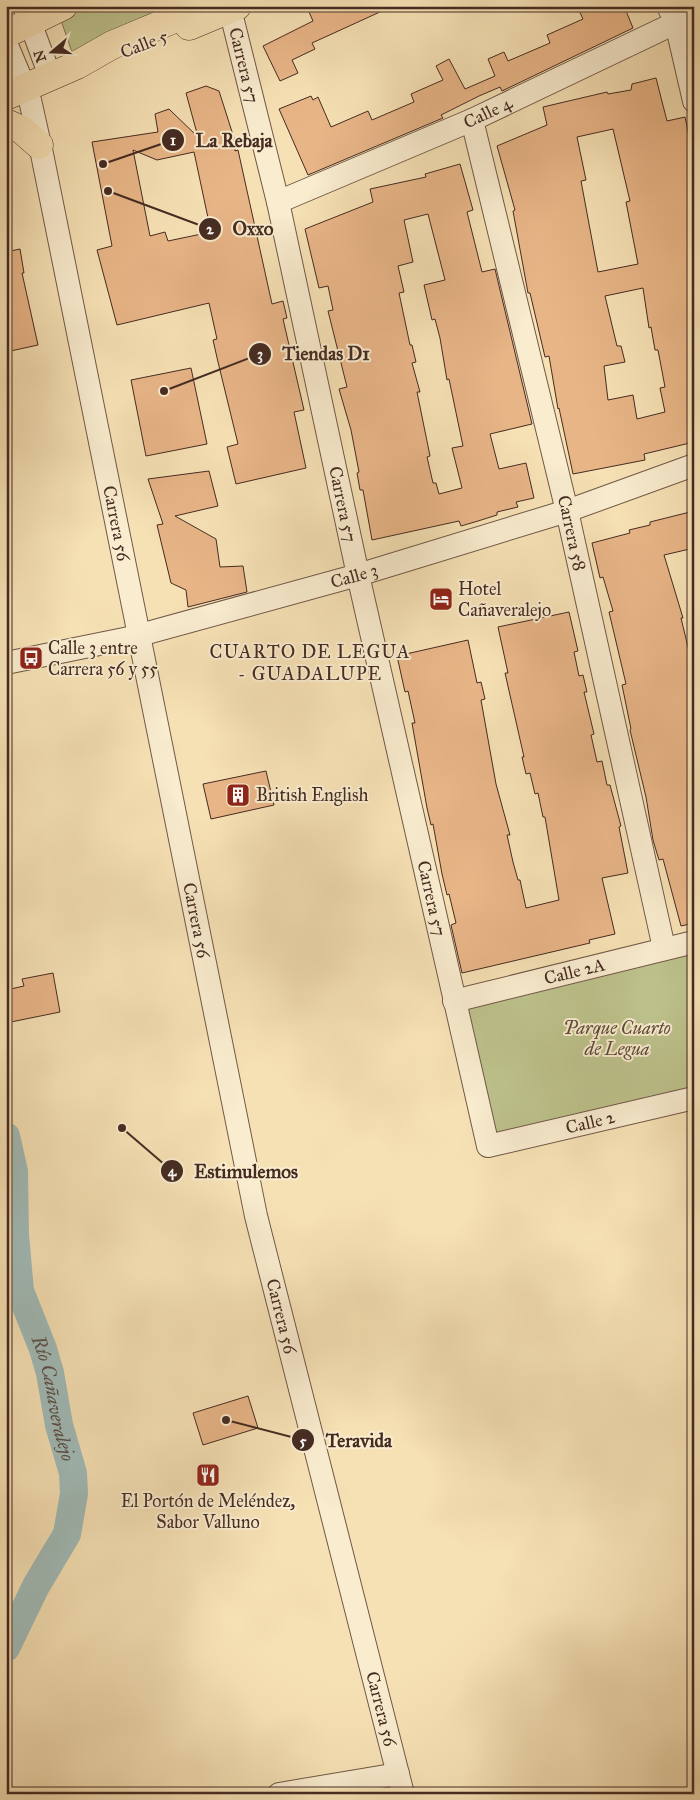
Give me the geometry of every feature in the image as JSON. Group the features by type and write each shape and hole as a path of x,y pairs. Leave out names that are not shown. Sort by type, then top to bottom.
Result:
{"main road":[{"path":"20,21 63,6"},
{"name":"Calle 5","path":"16,92 77,65 112,45 224,7"},
{"path":"6,123 22,130 39,145"}],"street":[{"name":"Carrera 57","path":"224,7 278,202 358,575 488,1146"},
{"path":"679,15 694,101"},
{"name":"Calle 4","path":"278,202 472,120 679,15"},
{"path":"20,21 50,76"},
{"name":"Carrera 56","path":"6,43 16,92 30,100 256,1216 401,1784"},
{"name":"Carrera 58","path":"472,120 567,511 664,948"},
{"name":"Calle 3","path":"6,663 138,635 358,575 567,511 694,465"},
{"name":"Calle 2A","path":"454,1001 694,942"},
{"name":"Calle 2","path":"488,1146 683,1100"},
{"path":"279,1794 401,1784"}],"green space":[{"path":"63,6 184,6 72,52 57,9"},
{"name":"Parque Cuarto de Legua","path":"694,942 694,1098 488,1146 454,1001"}],"building":[{"path":"322,6 393,6 312,43 315,49 292,60 298,73 280,81 263,46 313,21 309,12"},
{"path":"577,6 624,6 633,28 502,91 500,87 479,96 441,115 443,118 308,175 279,109 311,96 313,100 318,97 331,127 368,111 372,120 414,102 411,94 443,80 436,66 449,59 465,89 495,76 488,59 504,52 508,61 550,43 547,35 583,19"},
{"path":"656,78 667,121 685,117 694,161 694,442 644,454 645,460 573,474 558,409 549,356 545,357 530,293 528,293 513,211 515,210 497,146 547,125 543,107 607,92 608,94 631,90 632,84","holes":["613,129 630,201 626,202 638,264 598,272 581,181 586,180 577,137","643,288 649,328 651,327 655,350 658,350 665,387 660,388 665,412 637,419 633,395 608,400 604,366 625,362 621,346 617,346 605,296"]},
{"path":"206,86 219,91 234,138 235,151 238,150 272,304 283,301 287,318 283,319 304,410 294,412 306,468 236,484 227,447 238,444 213,340 217,339 209,303 117,325 97,250 112,246 92,142 158,132 155,114 169,109 198,137 186,93","holes":["133,150 157,160 194,152 211,232 168,241 165,232 150,236"]},
{"path":"460,164 473,210 467,212 482,272 495,269 532,424 490,434 499,469 526,463 534,498 516,502 518,507 497,512 497,515 461,526 459,521 372,540 363,490 360,490 357,473 359,472 351,430 339,389 347,387 328,311 333,310 328,286 319,288 305,229 373,202 370,189 426,177 425,174","holes":["428,214 445,280 424,285 432,320 435,319 440,338 447,380 449,379 463,446 452,448 462,488 439,494 436,483 433,483 427,457 430,456 417,392 420,392 412,363 416,362 412,345 410,345 399,293 404,292 398,266 413,262 404,220"]},
{"path":"20,249 24,273 22,273 38,345 6,352 6,252"},
{"path":"191,368 207,444 146,456 131,380"},
{"path":"209,471 218,506 175,516 216,539 220,567 243,566 247,592 188,607 186,590 171,583 157,525 163,524 148,479"},
{"path":"694,511 694,548 664,555 683,618 681,618 692,664 688,665 694,691 694,852 688,853 694,875 694,923 681,926 663,859 659,860 653,840 646,797 630,730 622,685 626,684 609,612 613,611 603,577 600,578 592,543 630,533 629,530 650,525 650,522"},
{"path":"569,612 578,651 574,652 579,676 583,675 587,692 584,692 594,734 591,735 597,762 602,761 607,785 610,785 621,826 619,827 628,873 602,878 615,934 589,940 590,943 462,973 451,925 456,923 442,874 433,824 431,825 427,808 412,723 415,723 408,691 405,692 397,656 468,640 477,683 481,682 485,699 481,700 496,784 510,835 507,835 513,862 518,880 520,880 526,908 559,900 545,817 543,817 538,793 535,794 530,773 526,774 522,757 524,757 505,673 508,673 498,627"},
{"name":"British English","path":"266,771 274,805 211,819 203,784"},
{"path":"53,973 60,1012 6,1023 6,990 24,986 22,979"},
{"path":"248,1396 258,1428 203,1445 193,1413"}],"waterway":[{"name":"Río Cañaveralejo","path":"6,1136 14,1171 15,1235 20,1291 43,1349 50,1373 59,1425 73,1473 74,1494 67,1534 36,1586 6,1648"}],"place":[{"name":"La Rebaja","path":"103,164"},
{"name":"Oxxo","path":"108,191"},
{"name":"Tiendas D1","path":"164,391"},
{"name":"Hotel Cañaveralejo","path":"441,599"},
{"name":"Calle 3 entre Carrera 56 y 55","path":"31,658"},
{"name":"British English","path":"238,795"},
{"name":"Estimulemos","path":"122,1128"},
{"name":"Teravida","path":"226,1420"},
{"name":"El Portón de Meléndez, Sabor Valluno","path":"208,1475"}],"district":[{"name":"CUARTO DE LEGUA - GUADALUPE","path":"310,662"}]}
